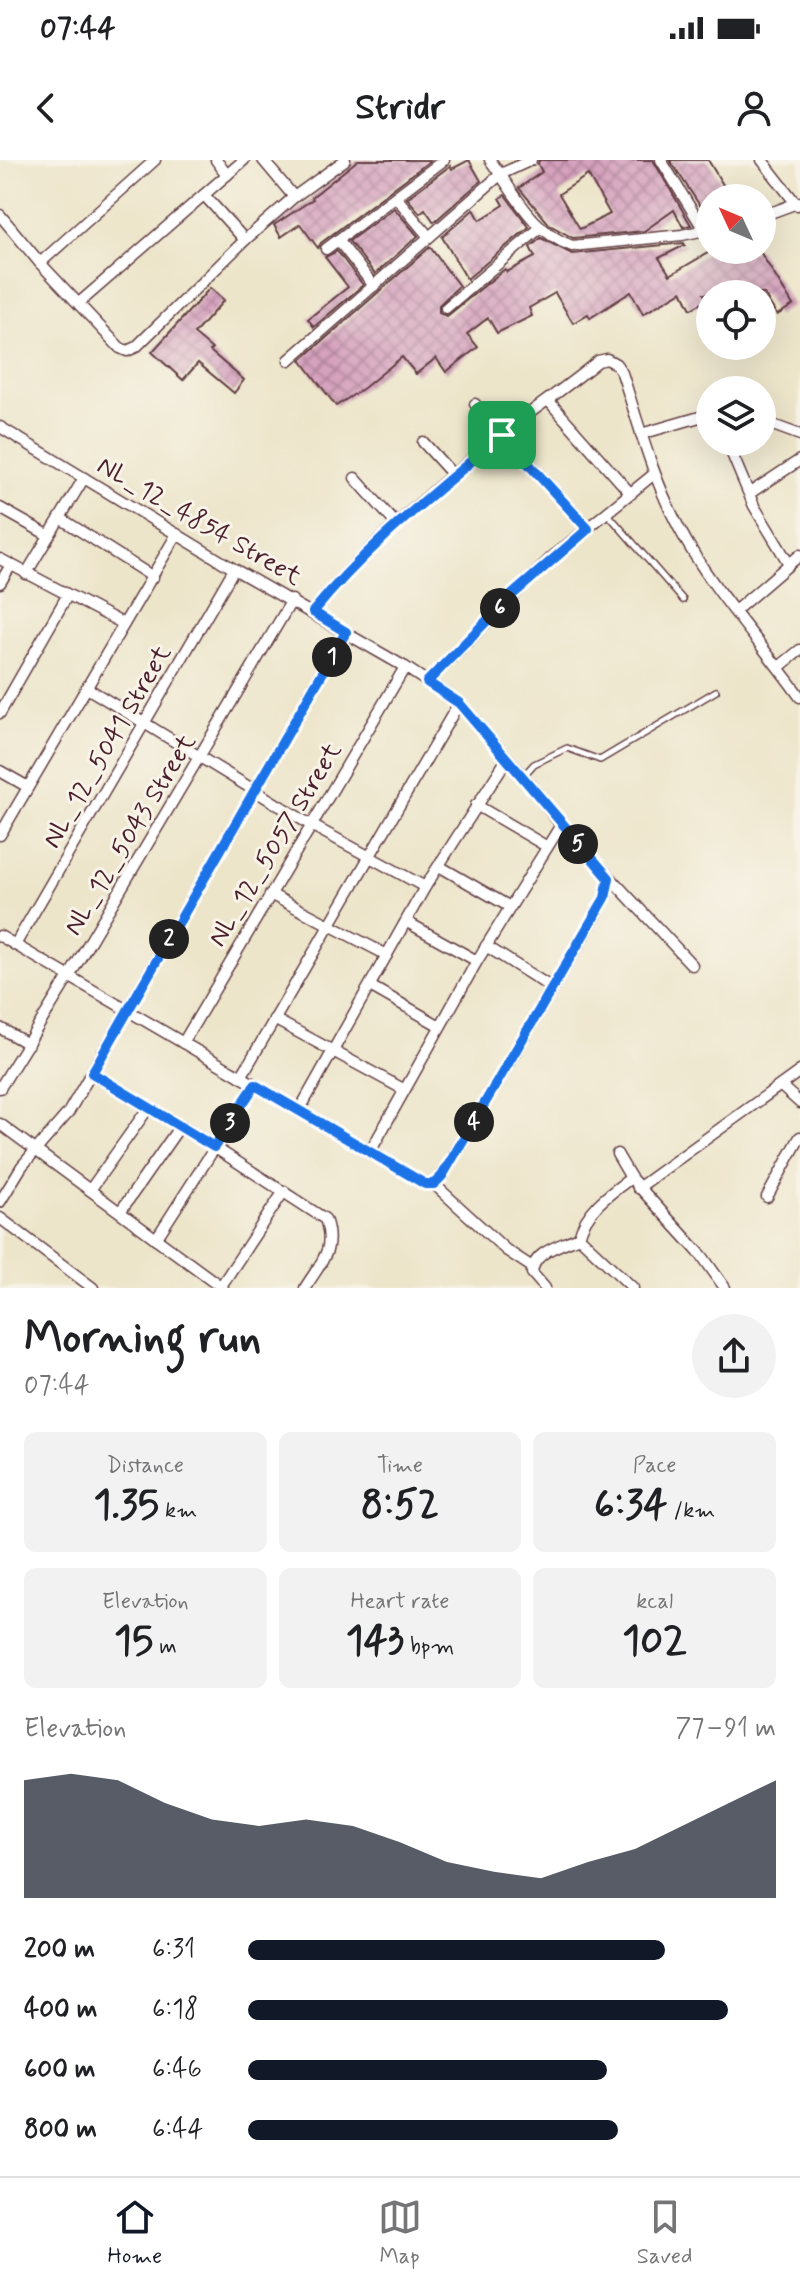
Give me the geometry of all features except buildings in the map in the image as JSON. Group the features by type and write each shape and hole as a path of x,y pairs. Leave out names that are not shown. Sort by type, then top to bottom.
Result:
{"street":[{"path":"40,263 155,160"},
{"path":"216,160 227,175"},
{"path":"79,303 244,160"},
{"path":"263,160 294,197"},
{"path":"1,218 120,348 127,351 136,347 245,240 294,197 345,160"},
{"path":"326,249 444,160"},
{"path":"490,160 540,228 555,240 572,246 696,232"},
{"path":"289,360 501,174 531,160"},
{"path":"661,160 696,212"},
{"path":"762,160 798,204 776,211"},
{"path":"204,195 245,240"},
{"path":"396,197 429,237"},
{"path":"446,308 540,228"},
{"path":"338,240 374,286"},
{"path":"313,612 337,582 397,525 502,435 598,361 607,359 616,364 622,373 654,474 678,527 701,565 800,697"},
{"path":"548,400 631,494"},
{"path":"475,404 588,529"},
{"path":"641,434 696,418"},
{"path":"776,426 800,435"},
{"name":"NL_12_4854 Street","path":"0,427 234,569 405,667 459,703 561,825 692,965"},
{"path":"423,442 454,476"},
{"path":"733,456 754,506 789,564"},
{"path":"750,493 800,460"},
{"path":"427,682 512,595 654,474"},
{"path":"26,574 84,478"},
{"path":"355,478 397,525"},
{"path":"0,508 48,535"},
{"path":"60,518 153,577"},
{"path":"0,835 177,534"},
{"path":"736,610 800,555"},
{"path":"0,583 5,562 124,624"},
{"name":"NL_12_5041 Street","path":"15,945 234,569"},
{"path":"0,713 67,596"},
{"name":"NL_12_5043 Street","path":"0,1088 292,600"},
{"path":"0,1202 22,1166 68,1113 346,632"},
{"path":"779,667 800,650"},
{"name":"NL_12_5057 Street","path":"183,1043 405,667"},
{"path":"87,688 311,825 425,887"},
{"path":"241,1077 459,703"},
{"path":"299,1111 425,887 507,759"},
{"path":"0,771 28,787"},
{"path":"476,805 546,846"},
{"path":"370,1152 477,961 561,825"},
{"path":"439,866 510,907"},
{"path":"434,1184 442,1176 596,915 605,898 609,878"},
{"path":"270,894 387,955"},
{"path":"407,922 477,961"},
{"path":"0,936 425,1184 434,1184 506,1250 532,1267"},
{"path":"486,946 552,988"},
{"path":"370,986 440,1026"},
{"path":"274,1019 403,1089"},
{"path":"0,1028 28,1044"},
{"path":"638,1188 800,1071"},
{"path":"92,1073 325,1219 331,1240 329,1249 305,1288"},
{"path":"156,1239 255,1085"},
{"path":"781,1086 800,1103"},
{"path":"90,1190 149,1107"},
{"path":"0,1124 222,1287 284,1191"},
{"path":"120,1212 180,1126"},
{"path":"767,1197 800,1137"},
{"path":"617,1154 638,1188 703,1257 725,1288"},
{"path":"545,1288 532,1273 532,1267 542,1254 579,1237 589,1215 601,1201 631,1178"},
{"path":"0,1218 93,1288"},
{"path":"579,1237 633,1288"}],"lane":[{"path":"607,513 683,600"},
{"path":"523,776 534,764 567,748 600,760 716,691"}],"route":[{"path":"502,435 588,529 512,595 427,682 459,703 609,878 605,898 442,1176 434,1184 425,1184 255,1085 214,1147 92,1073 346,632 313,612 337,582 397,525 502,435"}]}
